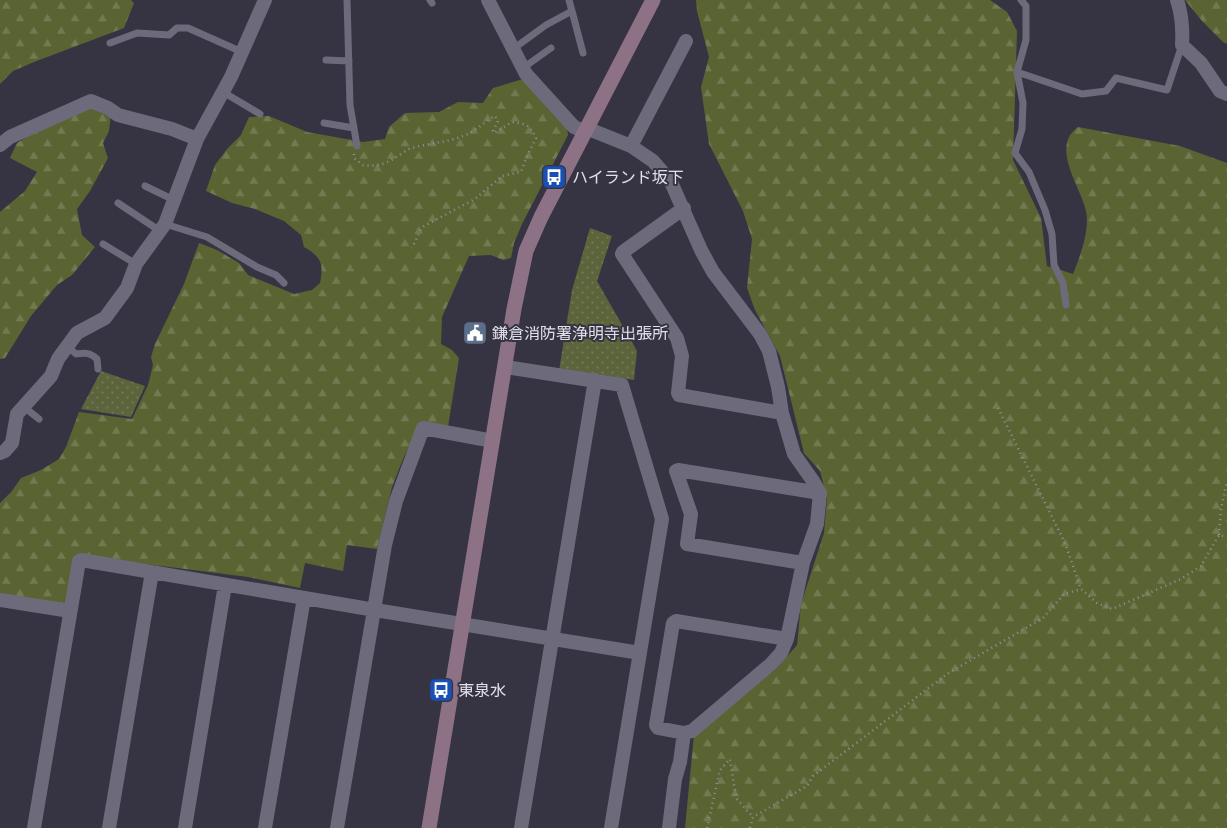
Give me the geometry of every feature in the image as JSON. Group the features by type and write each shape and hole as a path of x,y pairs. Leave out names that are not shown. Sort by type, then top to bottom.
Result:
{"street":[{"path":"0,453 5,451 12,443 18,414 51,376 58,358 77,333 104,318 127,288 136,264 162,227 197,139 223,92 266,0"},
{"path":"488,0 526,74 574,127 631,146 653,161 671,182 701,250 713,272 760,334 769,352 778,387 782,413 794,454 820,493 817,524 803,563 787,639 781,653 771,664 692,731 684,733 658,728 656,725 673,623 676,621 787,639"},
{"path":"429,828 526,251 585,130 653,0"},
{"path":"1177,0 1181,12 1182,45 1201,63 1220,91 1227,94"},
{"path":"631,146 686,40"},
{"path":"0,145 10,137 91,101 108,108 118,115 172,129 197,139"},
{"path":"684,208 622,254 677,338 682,356 678,394 782,413"},
{"path":"506,367 622,385 662,519 611,828"},
{"path":"521,828 595,380"},
{"path":"337,828 385,545 396,500 423,428 493,441"},
{"path":"803,563 687,544 691,514 676,471 820,493"},
{"path":"34,828 79,561 640,653"},
{"path":"110,828 152,572"},
{"path":"185,828 225,585"},
{"path":"265,828 304,598"},
{"path":"0,600 70,611"},
{"path":"669,828 675,778 680,762 684,733"}],"lane":[{"path":"347,0 350,105 357,146"},
{"path":"569,0 583,53"},
{"path":"1021,0 1026,6 1026,40 1017,72 1023,103 1022,129 1015,154 1028,172 1045,210 1052,234 1054,265 1063,283 1066,305"},
{"path":"513,49 546,25 572,11"},
{"path":"110,43 137,33 169,35 177,28 188,28 242,52"},
{"path":"1017,72 1082,94 1106,91 1116,78 1167,90 1182,45"},
{"path":"523,68 551,48"},
{"path":"326,60 349,61"},
{"path":"223,92 260,114"},
{"path":"324,123 354,128"},
{"path":"145,186 174,200"},
{"path":"118,203 162,227 207,237 257,267 276,275 284,283"},
{"path":"103,244 136,264"},
{"path":"67,346 76,354 88,352 94,355 97,359 98,369"},
{"path":"24,407 39,419"}],"path":[{"path":"357,146 353,146 354,158 363,165 372,165 393,159 409,149 462,136 472,132 479,125 495,116 498,121 493,131 494,133 512,122 531,127 536,140 526,156 521,172 502,176 475,199 424,226 412,248"},
{"path":"998,408 1065,543 1081,589 1097,603 1112,609 1181,579 1201,566 1219,535 1221,509 1227,481"},
{"path":"1219,535 1227,537"},
{"path":"750,828 753,817 807,786 813,776 947,674 1043,618 1064,594 1081,589"},
{"path":"707,828 720,770 730,759 736,798 753,817"}],"green space":[{"path":"0,0 131,0 134,3 124,28 13,71 0,84"},
{"path":"696,0 990,0 1007,12 1017,31 1013,160 1041,218 1047,266 1073,274 1081,252 1087,226 1086,211 1069,167 1067,156 1067,145 1070,135 1078,127 1180,146 1227,163 1227,828 685,828 694,735 776,669 797,645 801,604 824,533 827,498 820,471 804,453 780,356 755,310 747,288 752,239 743,211 709,144 701,87 709,57"},
{"path":"1185,0 1227,0 1227,44 1202,21"},
{"path":"523,79 567,128 568,135 522,224 514,243 511,258 503,260 491,255 469,256 442,317 441,344 452,350 459,358 448,427 421,421 392,487 377,549 347,545 343,571 305,563 300,588 248,577 75,555 66,602 62,605 0,595 0,503 21,478 41,470 59,459 66,447 79,412 132,419 148,385 153,365 151,357 155,344 184,284 199,243 217,250 239,263 248,275 294,294 312,290 320,283 322,270 320,261 304,247 301,235 284,221 255,209 232,203 206,191 215,165 241,135 249,117 269,116 307,132 363,142 385,139 389,127 405,113 439,112 458,102 483,103 493,88"},
{"path":"99,108 111,113 109,131 103,143 108,158 90,191 77,209 82,235 95,247 72,275 57,285 31,316 5,358 0,359 0,212 25,191 37,172 10,158 17,143 30,135 78,110"},
{"path":"590,228 612,236 597,281 637,351 634,380 559,371 572,290"},
{"path":"101,371 145,386 131,417 81,409"}],"place":[{"name":"ハイランド坂下","path":"554,177"},
{"name":"鎌倉消防署浄明寺出張所","path":"475,333"},
{"name":"東泉水","path":"441,690"}]}
